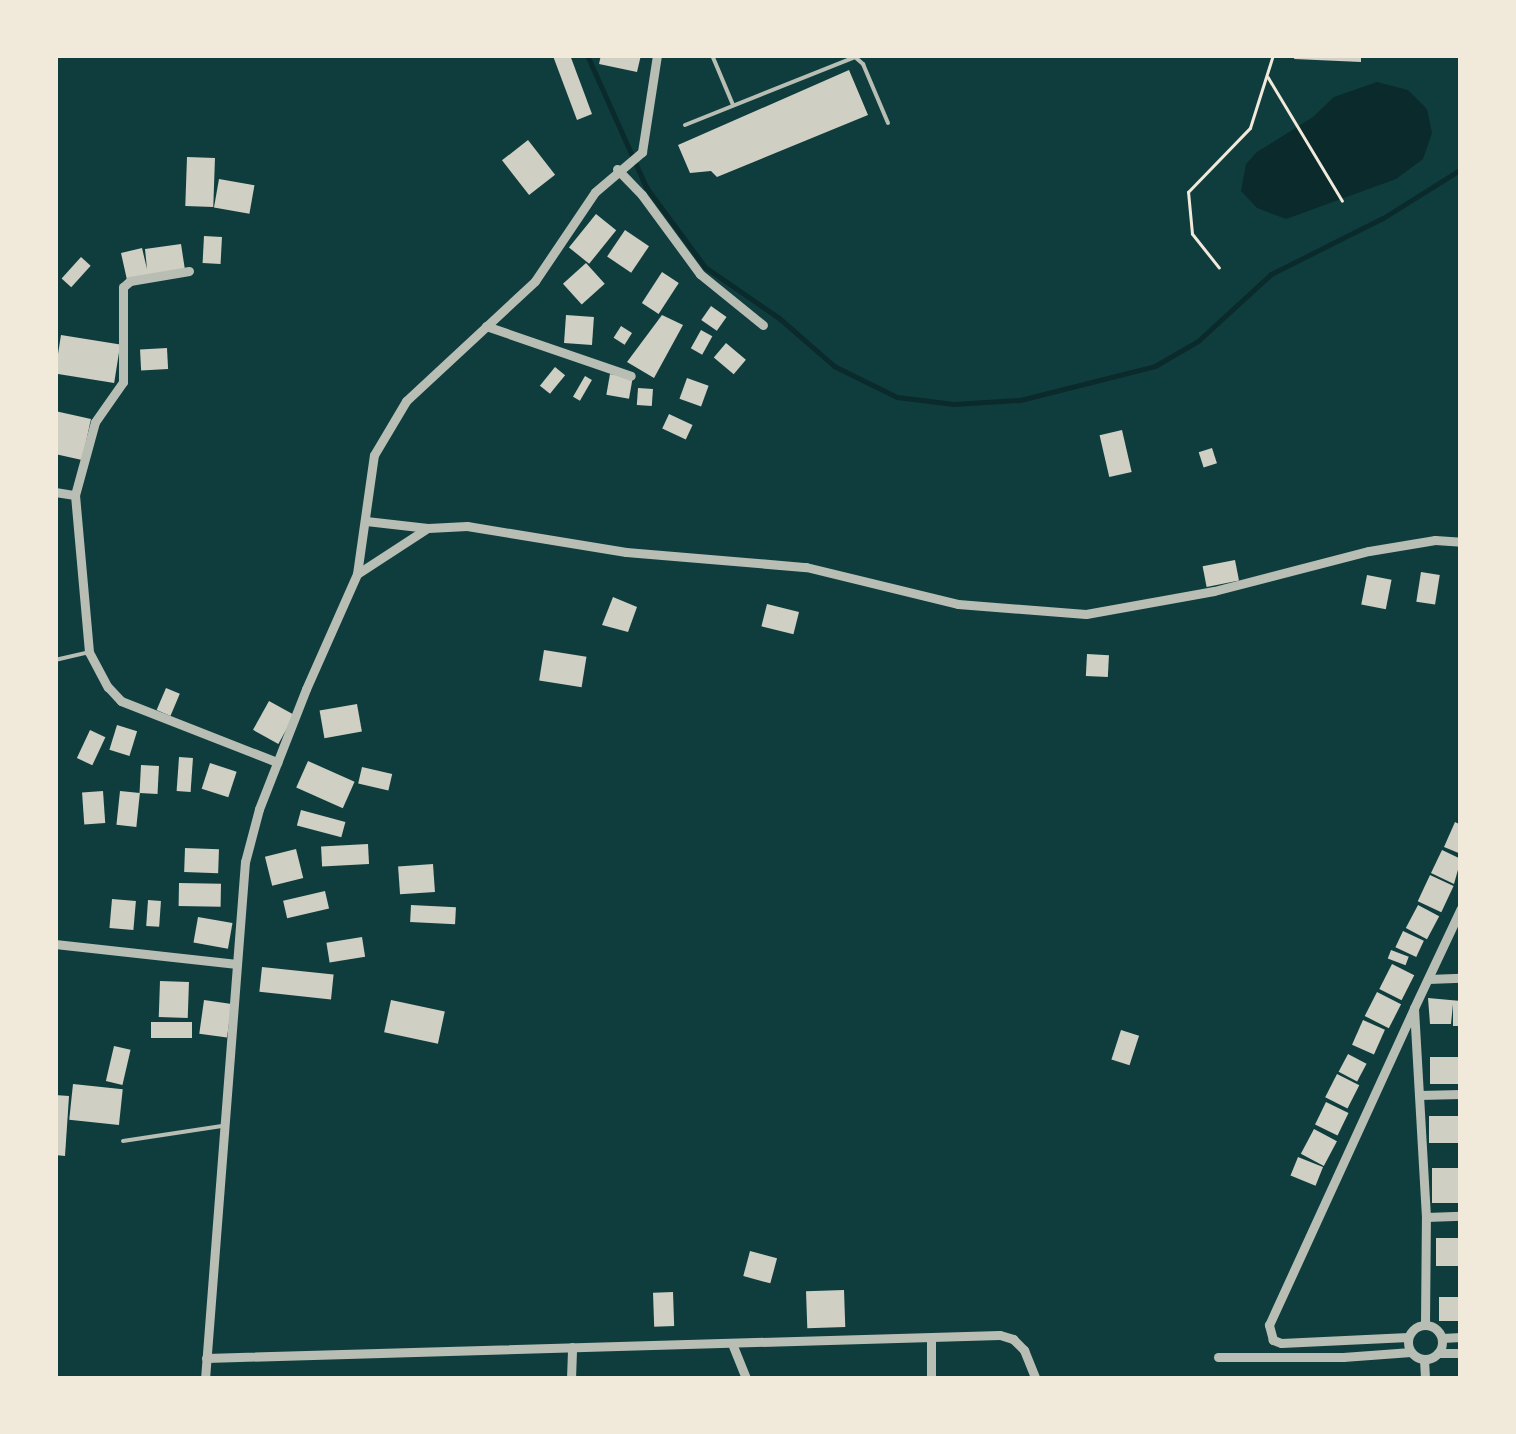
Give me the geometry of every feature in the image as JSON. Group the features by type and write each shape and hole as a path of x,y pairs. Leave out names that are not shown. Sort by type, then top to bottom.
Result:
{"street":[{"path":"206,1379 245,862 277,762 357,574 374,455 390,424 420,386 543,271 594,192 639,155 650,120 657,55"},
{"path":"621,167 700,274 763,325"},
{"path":"189,271 125,283 121,305 123,382 95,422 75,495 89,652 108,687 121,701 277,762"},
{"path":"486,326 631,376"},
{"path":"55,492 75,495"},
{"path":"366,522 428,528 468,526 626,552 806,566 958,604 1086,614 1214,591 1369,551 1435,540 1461,542"},
{"path":"357,574 428,528"},
{"path":"1414,1008 1426,1217 1425,1324 1408,1338 1281,1343 1273,1340 1268,1325 1414,1008 1461,908"},
{"path":"55,944 237,964"},
{"path":"1428,979 1461,978"},
{"path":"1419,1095 1461,1094"},
{"path":"1426,1217 1461,1216"},
{"path":"1425,1324 1433,1326 1442,1338"},
{"path":"1442,1338 1461,1337"},
{"path":"1408,1338 1411,1352"},
{"path":"1438,1353 1442,1338"},
{"path":"931,1339 931,1379"},
{"path":"206,1358 1013,1339 1024,1350 1036,1379"},
{"path":"733,1346 746,1379"},
{"path":"571,1379 572,1348"},
{"path":"1218,1356 1343,1358 1411,1352 1424,1359"},
{"path":"1424,1359 1438,1353 1461,1353"},
{"path":"1424,1359 1426,1379"}],"lane":[{"path":"712,55 733,104"},
{"path":"685,125 855,56 863,64 888,123"},
{"path":"55,660 89,652"},
{"path":"123,1142 224,1126"}],"path":[{"path":"1220,268 1192,234 1188,192 1250,128 1273,55"},
{"path":"1266,74 1342,200"}],"water":[{"path":"1377,82 1408,90 1427,109 1432,133 1423,159 1396,179 1286,219 1257,208 1241,191 1246,164 1257,152 1313,117 1334,97"}],"building":[{"path":"570,55 592,114 577,120 553,56"},
{"path":"601,55 641,55 637,72 599,64"},
{"path":"1295,55 1361,55 1361,62 1294,59"},
{"path":"849,70 868,115 717,177 711,171 690,173 678,145"},
{"path":"528,140 555,175 529,195 502,160"},
{"path":"187,157 215,158 213,207 185,206"},
{"path":"219,179 254,185 249,214 214,208"},
{"path":"596,214 616,230 589,264 569,247"},
{"path":"625,230 649,246 631,273 607,257"},
{"path":"204,236 222,237 221,264 203,263"},
{"path":"181,244 185,270 127,280 121,253 142,248 147,269 145,249"},
{"path":"81,257 91,266 71,287 62,279"},
{"path":"586,263 605,284 582,305 563,284"},
{"path":"662,272 679,283 659,314 642,303"},
{"path":"711,306 727,317 717,331 701,320"},
{"path":"566,315 594,317 592,345 564,343"},
{"path":"662,315 683,325 654,378 627,362"},
{"path":"621,326 632,333 625,345 614,338"},
{"path":"701,330 712,336 702,355 691,348"},
{"path":"61,335 120,344 114,383 55,374"},
{"path":"726,343 746,360 734,374 714,358"},
{"path":"167,348 168,369 141,370 140,349"},
{"path":"555,367 565,375 550,394 540,386"},
{"path":"610,374 633,378 629,399 606,395"},
{"path":"585,376 592,380 580,401 573,397"},
{"path":"687,378 709,386 701,407 679,399"},
{"path":"638,388 653,389 652,406 637,405"},
{"path":"55,411 91,419 82,460 55,454"},
{"path":"669,414 693,425 686,439 662,429"},
{"path":"1122,430 1132,472 1109,477 1100,435"},
{"path":"1212,448 1217,463 1204,468 1199,452"},
{"path":"1235,560 1239,581 1207,587 1203,566"},
{"path":"1421,572 1440,575 1435,605 1416,602"},
{"path":"1367,575 1392,580 1386,609 1361,604"},
{"path":"613,597 637,607 628,632 602,625"},
{"path":"767,604 799,612 793,634 761,626"},
{"path":"544,650 586,657 582,687 539,681"},
{"path":"1087,654 1109,655 1108,677 1086,676"},
{"path":"166,688 180,694 170,716 157,710"},
{"path":"269,701 294,715 278,744 253,730"},
{"path":"357,704 362,732 324,738 320,711"},
{"path":"117,725 137,731 129,756 109,750"},
{"path":"90,730 105,737 92,765 77,758"},
{"path":"179,757 193,758 191,792 177,791"},
{"path":"308,761 355,782 343,808 296,787"},
{"path":"210,763 237,772 228,797 202,789"},
{"path":"141,765 159,766 158,794 140,793"},
{"path":"362,767 392,774 388,791 358,784"},
{"path":"103,791 105,823 84,824 82,792"},
{"path":"120,791 140,793 136,827 116,825"},
{"path":"301,810 345,822 341,837 297,825"},
{"path":"1455,822 1461,825 1461,854 1444,847"},
{"path":"368,844 369,864 322,866 321,846"},
{"path":"185,848 219,849 218,873 184,872"},
{"path":"296,849 303,878 272,886 265,857"},
{"path":"1442,850 1461,859 1454,884 1431,873"},
{"path":"433,864 435,892 400,894 398,866"},
{"path":"1430,875 1454,886 1441,912 1418,901"},
{"path":"179,883 221,884 221,907 179,906"},
{"path":"325,891 329,909 287,918 283,901"},
{"path":"112,899 136,901 133,930 109,928"},
{"path":"148,900 161,901 159,927 146,926"},
{"path":"411,905 456,907 455,924 410,922"},
{"path":"1418,905 1439,916 1427,939 1406,928"},
{"path":"198,917 232,923 228,949 193,943"},
{"path":"1403,931 1424,941 1416,957 1395,947"},
{"path":"362,937 365,957 330,962 326,943"},
{"path":"1391,950 1409,957 1406,965 1388,958"},
{"path":"1392,964 1414,975 1402,1000 1379,989"},
{"path":"262,967 334,975 331,999 259,992"},
{"path":"160,981 189,982 188,1018 159,1017"},
{"path":"1377,992 1401,1004 1389,1028 1365,1016"},
{"path":"1428,998 1461,1001 1461,1026 1453,1026 1453,1004 1451,1024 1430,1024"},
{"path":"204,1000 232,1004 227,1038 199,1034"},
{"path":"391,1000 445,1011 438,1044 384,1032"},
{"path":"1363,1020 1385,1030 1374,1054 1352,1045"},
{"path":"151,1022 192,1022 192,1038 151,1038"},
{"path":"1121,1030 1139,1036 1129,1065 1111,1059"},
{"path":"114,1046 131,1050 122,1085 106,1081"},
{"path":"1348,1054 1367,1064 1357,1082 1339,1072"},
{"path":"1430,1057 1461,1057 1461,1084 1430,1084"},
{"path":"1337,1074 1359,1085 1347,1109 1325,1097"},
{"path":"73,1084 123,1089 119,1125 69,1120"},
{"path":"55,1095 69,1096 65,1156 55,1155"},
{"path":"1326,1102 1348,1113 1338,1135 1315,1124"},
{"path":"1429,1116 1461,1116 1461,1143 1429,1143"},
{"path":"1314,1129 1337,1141 1324,1166 1301,1154"},
{"path":"1298,1157 1323,1167 1316,1186 1291,1176"},
{"path":"1432,1168 1461,1168 1461,1203 1432,1203"},
{"path":"1436,1238 1461,1238 1461,1266 1436,1266"},
{"path":"750,1251 777,1258 770,1283 743,1276"},
{"path":"844,1290 845,1327 807,1328 806,1291"},
{"path":"673,1292 674,1326 654,1327 653,1293"},
{"path":"1439,1297 1461,1297 1461,1321 1439,1321"}],"waterway":[{"path":"587,55 646,187 705,267 779,318 834,366 897,397 954,404 1020,400 1155,366 1198,341 1271,274 1383,218 1461,169"}]}
